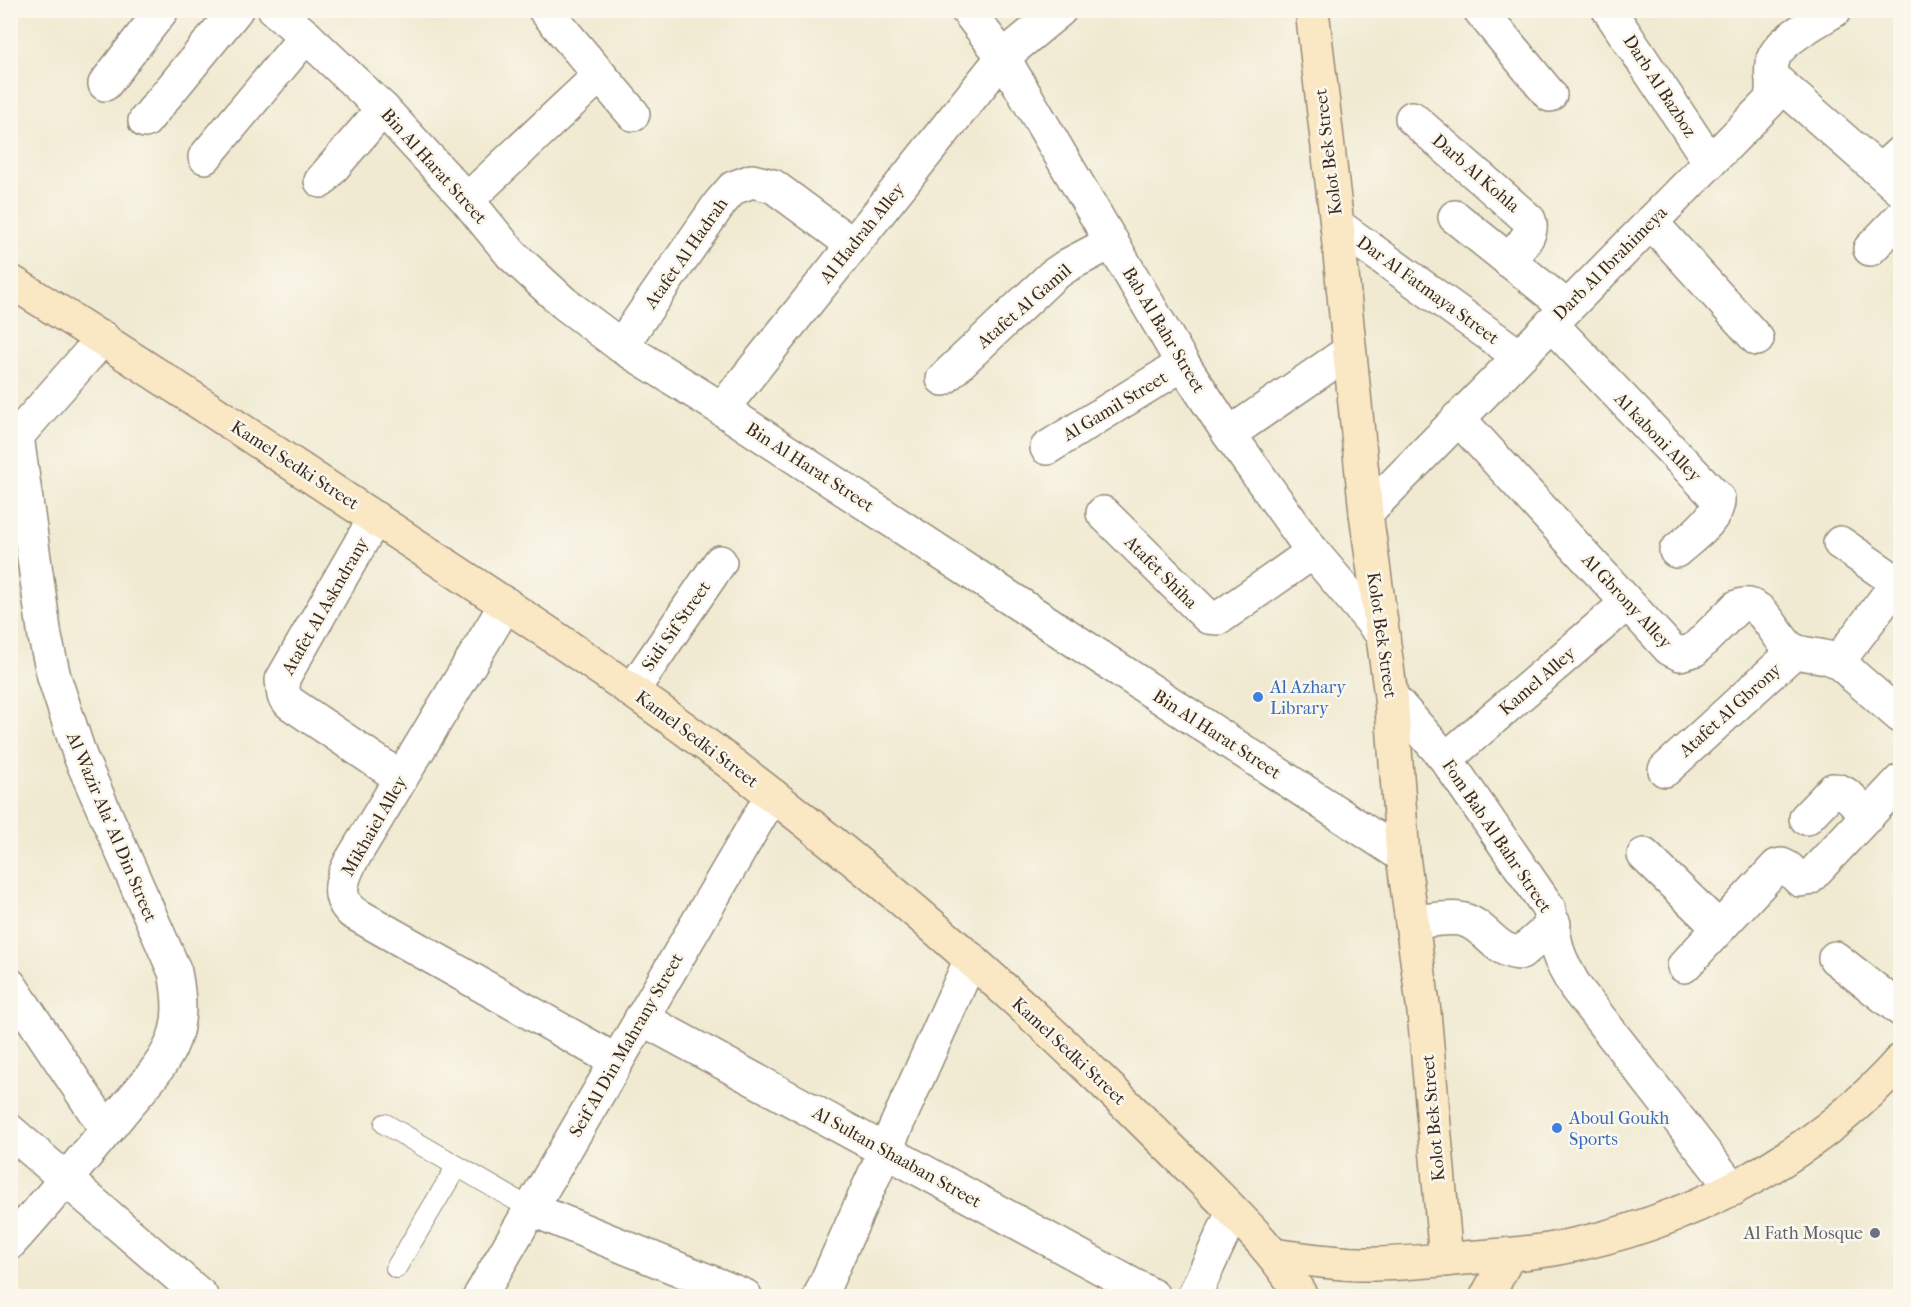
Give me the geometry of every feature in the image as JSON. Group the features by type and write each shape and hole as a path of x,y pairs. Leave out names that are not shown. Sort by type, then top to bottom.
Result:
{"main road":[{"name":"Kolot Bek Street","path":"1311,10 1337,225 1366,513 1391,696 1403,856 1424,1012 1446,1260"},
{"name":"Kamel Sedki Street","path":"10,281 103,338 506,604 632,691 772,795 971,959 1068,1048 1233,1212 1273,1255 1301,1296"},
{"path":"1273,1255 1359,1264 1403,1264 1553,1249 1639,1228 1733,1189 1777,1163 1819,1135 1858,1103 1900,1061"},
{"path":"1487,1296 1509,1255"}],"street":[{"path":"105,84 162,10"},
{"path":"145,121 236,10"},
{"name":"Bin Al Harat Street","path":"275,10 383,109 467,200 521,263 564,303 621,346 722,409 1403,856"},
{"path":"544,10 633,114"},
{"name":"Bab Al Bahr Street","path":"967,10 1003,57 1183,364 1229,434 1313,552 1383,635"},
{"name":"Al Hadrah Alley","path":"722,409 1003,57 1060,10"},
{"path":"1480,10 1550,94"},
{"name":"Darb Al Bazboz","path":"1610,10 1710,162"},
{"name":"Darb Al Ibrahimeya","path":"1366,513 1770,100 1774,90 1772,62 1776,52 1792,37 1835,10"},
{"path":"206,157 306,36"},
{"path":"467,200 600,75"},
{"path":"1772,77 1894,171"},
{"path":"321,181 383,109"},
{"name":"Darb Al Kohla","path":"1413,118 1529,220 1532,226 1530,232 1509,261"},
{"name":"Atafet Al Hadrah","path":"621,346 720,203 733,188 752,181 772,186 853,245"},
{"path":"1455,217 1509,261 1559,315"},
{"path":"1870,249 1900,218"},
{"path":"1651,222 1757,339"},
{"name":"Dar Al Fatmaya Street","path":"1337,225 1519,356"},
{"name":"Atafet Al Gamil","path":"943,379 1052,276 1112,242"},
{"name":"Al kaboni Alley","path":"1559,315 1718,499 1719,507 1715,515 1676,551"},
{"path":"14,440 103,338"},
{"path":"1229,434 1348,352"},
{"name":"Al Gamil Street","path":"1047,448 1183,364"},
{"name":"Al Gbrony Alley","path":"1458,418 1670,650 1680,654 1694,650 1737,607 1749,604 1760,611 1787,646 1795,651"},
{"name":"Al Wazir Ala' Al Din Street","path":"10,1243 66,1180 156,1069 170,1048 178,1023 180,997 175,972 80,756 54,677 45,637 14,440"},
{"name":"Atafet Shiha","path":"1103,513 1208,616 1219,618 1313,552"},
{"name":"Atafet Al Askndrany","path":"375,518 282,680 282,688 290,703 401,778"},
{"path":"1838,662 1892,590 1894,582 1840,543"},
{"name":"Sidi Sif Street","path":"632,691 720,562"},
{"name":"Kamel Alley","path":"1446,759 1628,603"},
{"name":"Mikhaiel Alley","path":"506,604 350,863 342,878 342,893 345,905 352,912 616,1061"},
{"path":"1795,651 1838,662 1900,716"},
{"name":"Atafet Al Gbrony","path":"1665,770 1795,651"},
{"name":"Fom Bab Al Bahr Street","path":"1391,696 1446,759 1548,907 1554,924 1556,945 1564,968 1576,988 1733,1189"},
{"path":"1684,966 1777,866 1782,865 1788,868 1800,880 1808,879 1900,781"},
{"path":"1806,818 1833,790 1843,792 1868,816"},
{"name":"Seif Al Din Mahrany Street","path":"480,1296 772,795"},
{"path":"1644,855 1719,928"},
{"path":"1412,922 1460,919 1480,929 1500,948 1511,953 1521,953 1554,924"},
{"path":"1835,958 1900,1009"},
{"path":"820,1296 971,959"},
{"path":"10,985 107,1130"},
{"name":"Al Sultan Shaaban Street","path":"641,1018 1153,1296"},
{"path":"10,1131 201,1296"},
{"path":"531,1209 745,1296"},
{"path":"1194,1296 1233,1212"}],"lane":[{"path":"385,1124 531,1209"},
{"path":"396,1268 457,1166"}],"place":[{"name":"Al Azhary Library","path":"1258,697"},
{"name":"Aboul Goukh Sports","path":"1557,1128"},
{"name":"Al Fath Mosque","path":"1875,1233"}]}
